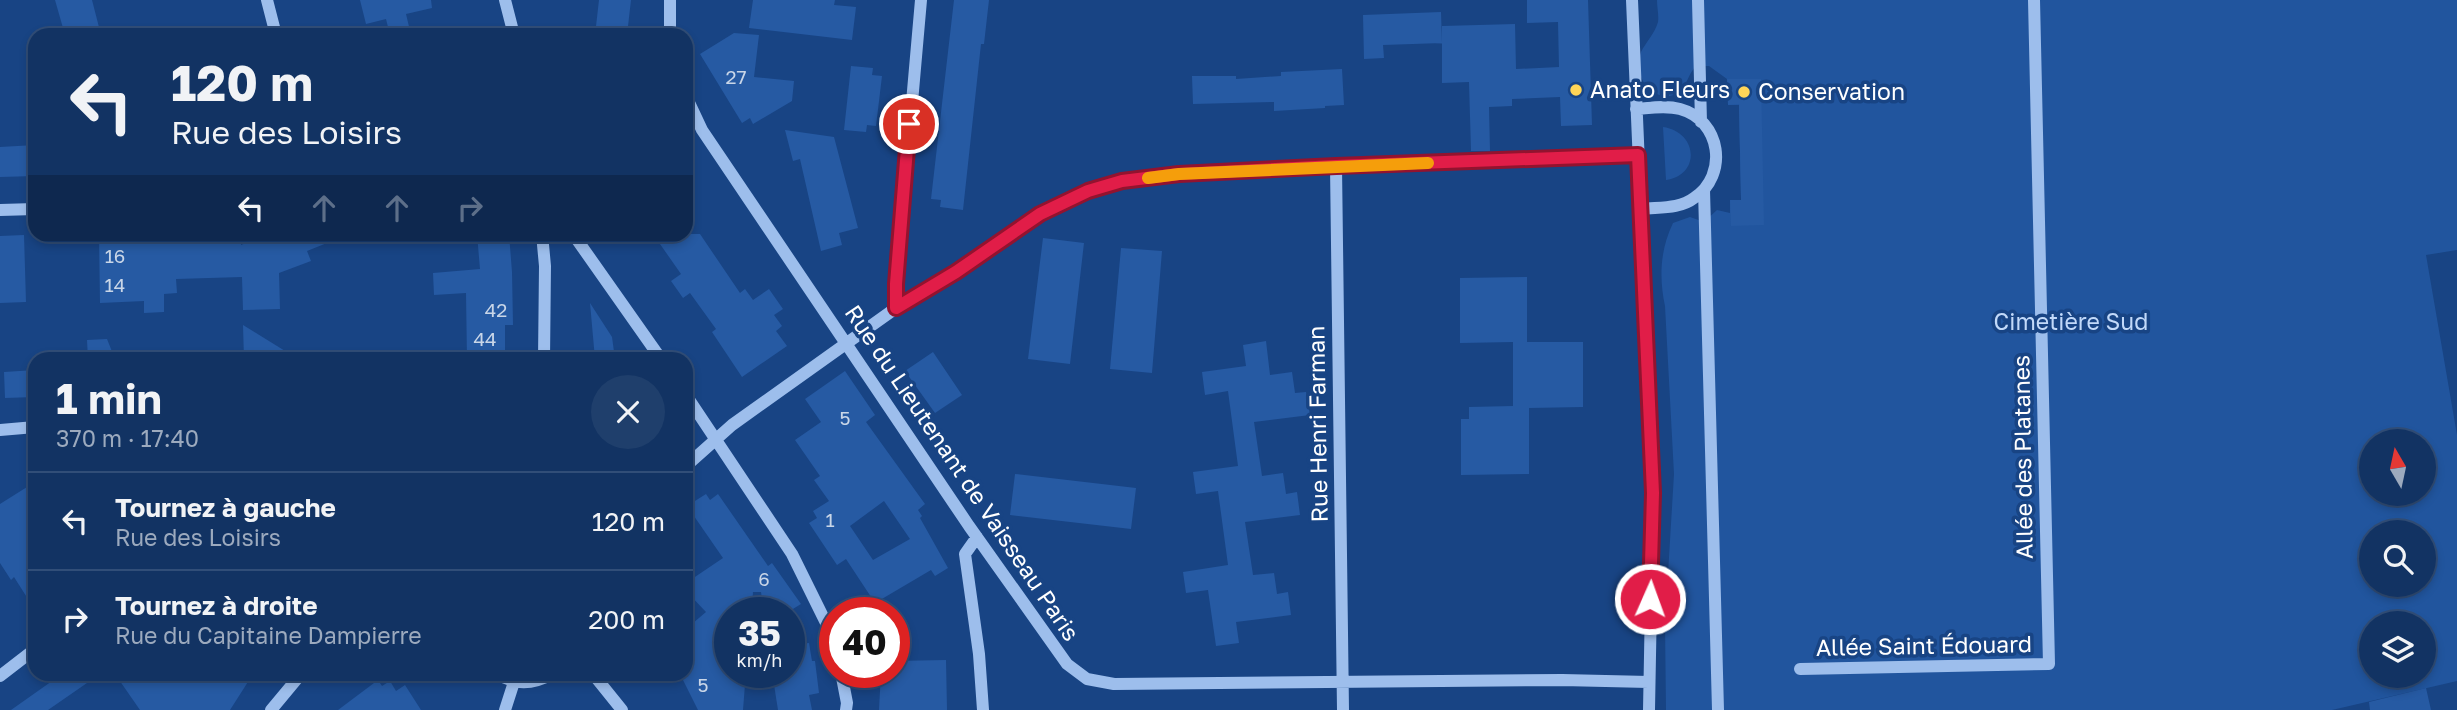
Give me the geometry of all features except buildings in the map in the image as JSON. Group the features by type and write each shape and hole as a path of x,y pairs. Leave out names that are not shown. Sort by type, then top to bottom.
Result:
{"street":[{"path":"267,0 274,28"},
{"path":"505,0 512,28"},
{"path":"670,0 670,28"},
{"path":"896,308 921,0"},
{"path":"1632,0 1653,493 1649,710"},
{"path":"1698,0 1702,122"},
{"name":"Allée des Platanes","path":"2034,0 2049,664"},
{"path":"1636,109 1680,109 1695,116 1707,127 1715,142 1717,158 1714,174 1704,190 1693,200 1678,206 1642,208"},
{"name":"Rue du Lieutenant de Vaisseau Paris","path":"693,111 702,130 977,537 1068,664 1087,678 1114,684 1649,682"},
{"path":"693,459 716,438 896,308 956,272 1040,214 1088,191 1122,181 1179,174 1638,155"},
{"name":"Rue Henri Farman","path":"1336,166 1343,710"},
{"path":"1704,190 1718,710"},
{"path":"0,210 28,209"},
{"path":"542,242 544,352"},
{"path":"579,242 656,352"},
{"path":"693,405 792,554 819,609"},
{"path":"0,430 28,428"},
{"path":"977,537 965,554 979,654 983,710"},
{"path":"0,676 28,654"},
{"name":"Allée Saint Édouard","path":"1800,669 2049,664"},
{"path":"271,710 296,681"},
{"path":"505,710 514,682 534,681"},
{"path":"599,681 622,710"},
{"path":"844,688 846,710"}],"green space":[{"name":"Cimetière Sud","path":"1657,0 2457,0 2457,250 2426,255 2457,435 2457,681 2436,686 2436,611 2359,611 2359,688 2427,688 2332,710 1666,710 1665,624 1674,474 1662,285 1663,253 1673,223 1690,217 1704,222 1717,210 1730,213 1730,200 1741,200 1739,105 1728,105 1727,79 1709,66 1696,66 1681,90 1670,96 1651,91 1643,82 1639,58 1658,22"},
{"path":"1663,127 1683,137 1691,154 1685,170 1666,180"}],"slow traffic":[{"path":"1148,178 1179,174 1428,163"}],"place":[{"name":"Anato Fleurs","path":"1576,90"},
{"name":"Conservation","path":"1744,92"}],"route":[{"path":"909,124 896,308 956,272 1040,214 1088,191 1122,181 1179,174 1336,166 1638,155 1653,493 1650,599"}]}
